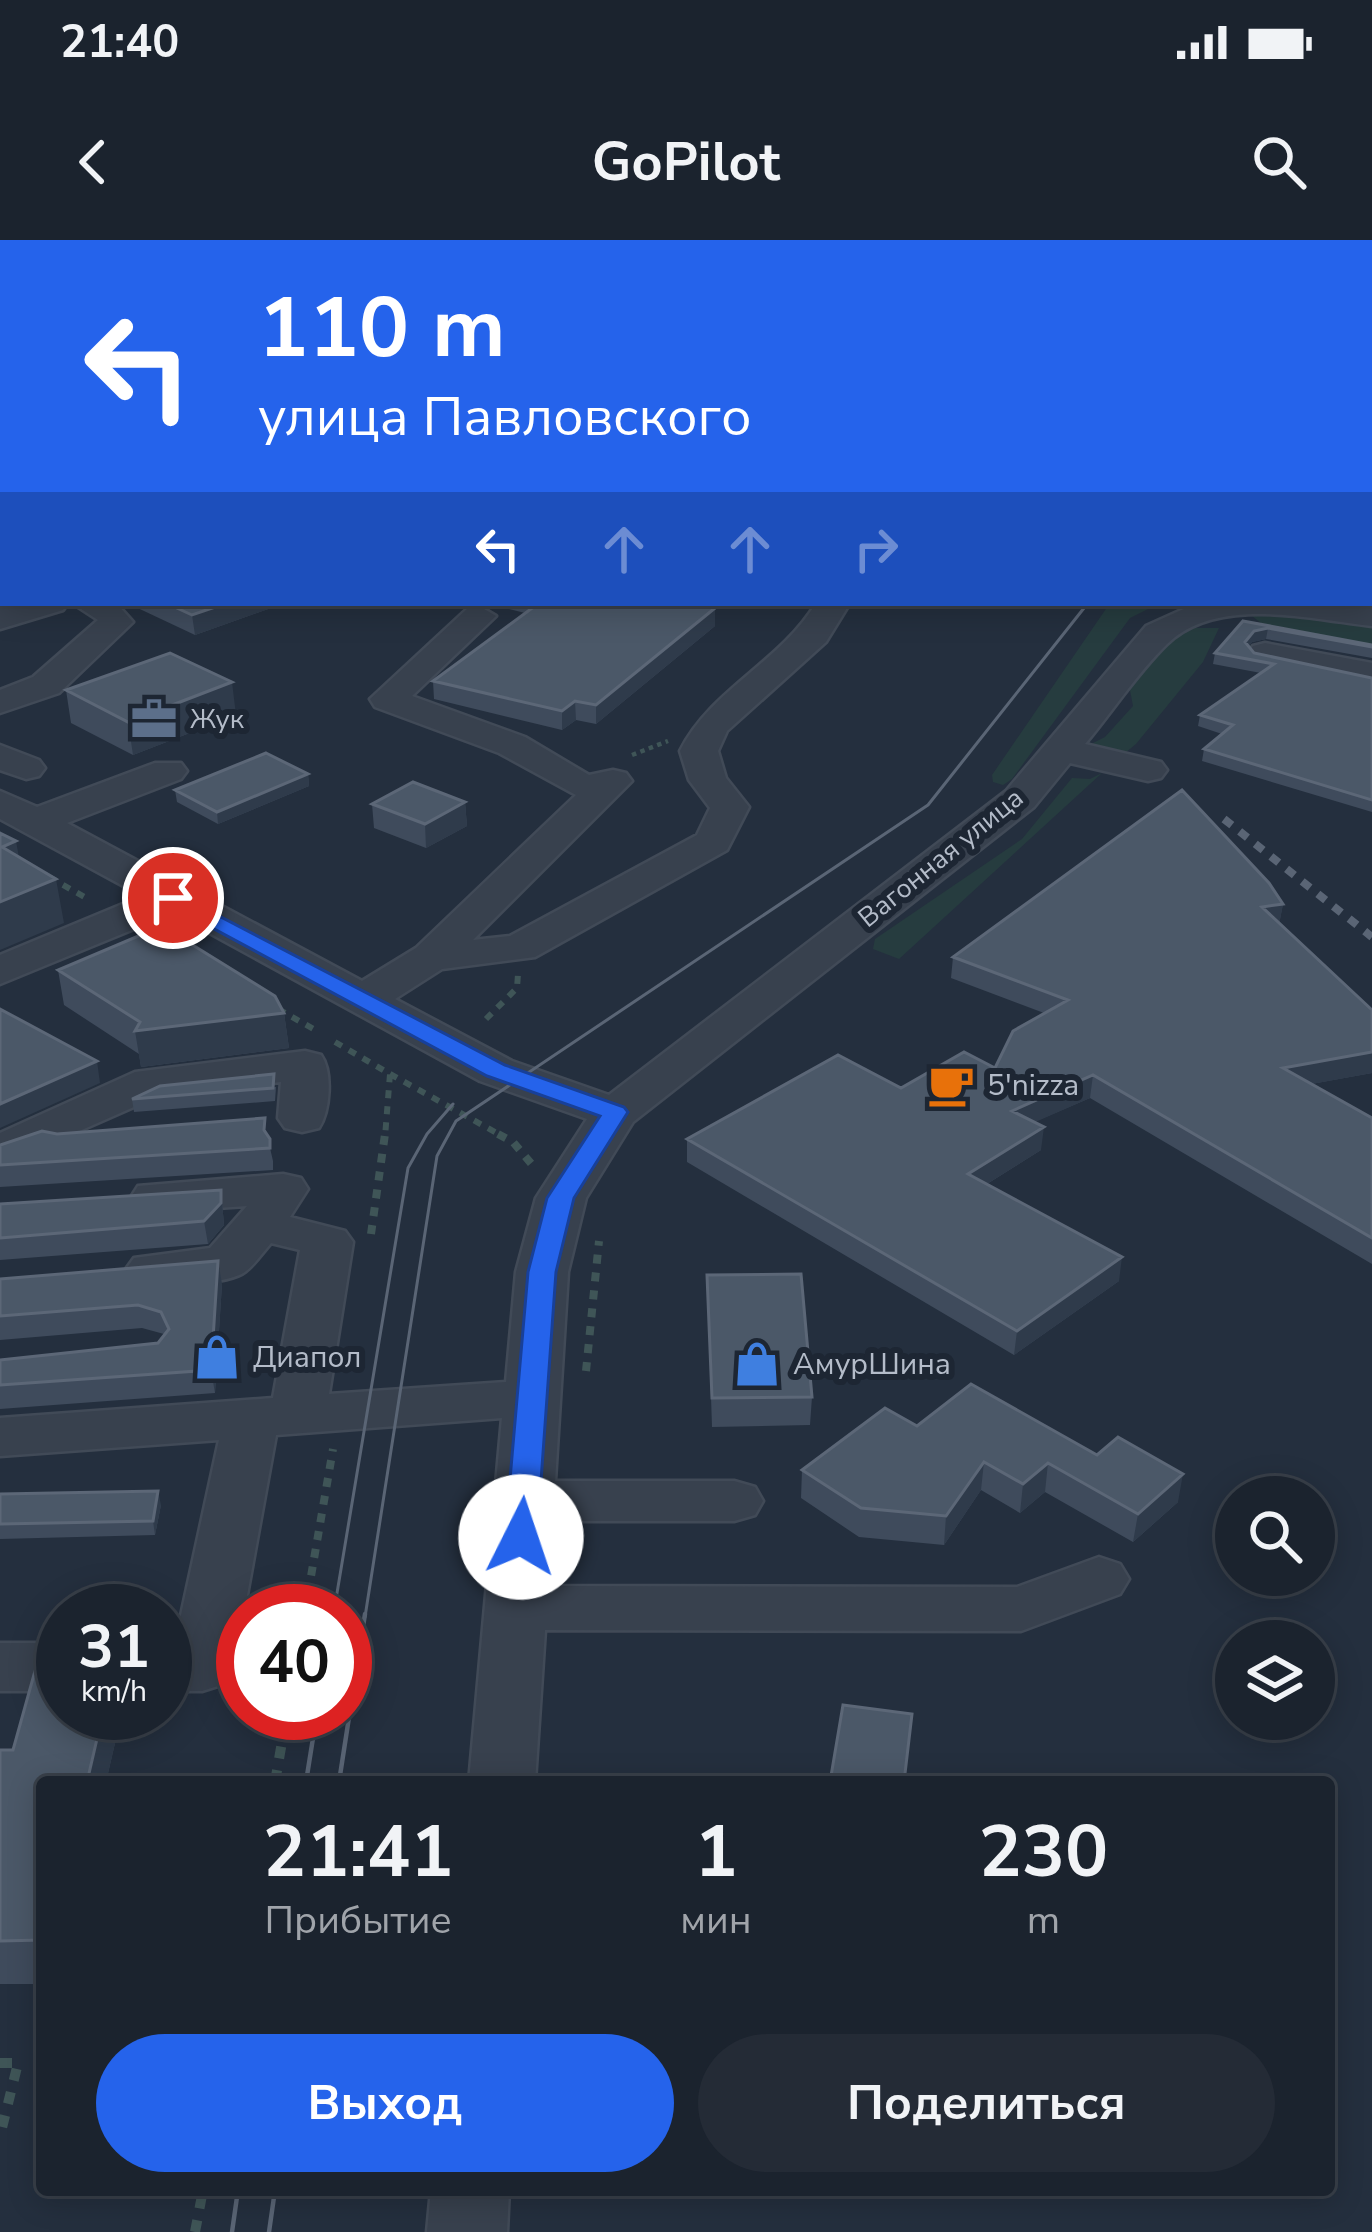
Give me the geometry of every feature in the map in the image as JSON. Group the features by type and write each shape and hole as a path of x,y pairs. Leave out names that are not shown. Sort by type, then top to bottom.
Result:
{"street":[{"path":"0,620 42,606"},
{"path":"0,702 46,685 116,622 111,613 96,606"},
{"path":"431,957 520,948 713,842 730,807 708,780 699,752 705,739 712,726 814,634 831,606"},
{"name":"Вагонная улица","path":"615,1112 1020,799 1158,633 1213,608 1229,606"},
{"path":"1287,606 1372,616"},
{"path":"361,1001 431,957 608,786 575,783 512,745 388,699 478,616"},
{"path":"1265,653 1372,674"},
{"path":"1061,750 1148,770"},
{"path":"17,813 168,771"},
{"path":"17,813 496,1071 615,1112 561,1198 542,1272 502,1776"},
{"path":"0,971 173,898"},
{"path":"12,1145 152,1082 305,1064 284,1119 271,1207 225,1263 112,1272"},
{"path":"12,1145 158,1129"},
{"path":"118,1200 271,1207 327,1242 202,1667 192,1667"},
{"path":"0,1437 532,1398"},
{"path":"524,1501 734,1501"},
{"path":"516,1608 1021,1609 1099,1579"},
{"path":"0,1667 36,1667"},
{"path":"467,2232 470,2196"}],"path":[{"path":"40,871 124,920"},
{"path":"485,1019 517,988 520,948"},
{"path":"268,1003 513,1142 540,1174"},
{"path":"383,1166 390,1074"},
{"path":"586,1371 600,1232"},
{"path":"275,1776 282,1740"},
{"path":"0,2063 18,2063 0,2136"},
{"path":"195,2232 201,2196"}],"green space":[{"path":"1108,606 1149,606 1130,618 1012,779 1003,785 993,782 992,775"},
{"path":"1248,613 1372,624 1372,645 1261,623"},
{"path":"1219,628 1203,662 1136,744 1125,753 1091,744 1105,737 1133,706 1129,685 1180,633"},
{"path":"1102,773 899,959 873,949 875,939 1022,839 1072,778 1090,779"}],"building":[{"path":"172,606 218,606 192,615"},
{"path":"535,606 715,608 596,705 575,701 562,711 433,681"},
{"path":"1243,621 1372,645 1268,628 1254,631 1245,642 1254,653 1372,678 1372,800 1204,749 1233,725 1200,715 1274,664 1215,653"},
{"path":"170,653 232,682 128,722 66,690"},
{"path":"266,753 308,774 217,812 175,790"},
{"path":"413,782 465,802 425,824 372,804"},
{"path":"1182,790 1283,904 1262,907 1372,1010 1372,1052 1283,1068 1372,1118 1372,1238 1093,1075 1012,1111 1044,1127 968,1174 1122,1257 1017,1331 687,1139 838,1055 901,1088 964,1052 995,1068 1013,1031 1068,1000 953,957"},
{"path":"0,833 16,841 2,847 56,879 0,902"},
{"path":"162,926 275,996 284,1013 135,1031 140,1022 58,970"},
{"path":"0,1009 97,1061 0,1104"},
{"path":"274,1074 273,1088 132,1099 160,1086"},
{"path":"265,1118 270,1148 0,1165 0,1145 42,1131 57,1134"},
{"path":"221,1190 221,1203 204,1221 0,1238 0,1204"},
{"path":"218,1261 211,1370 0,1385 0,1360 158,1343 169,1329 161,1312 138,1305 0,1316 0,1279"},
{"name":"АмурШина","path":"801,1274 812,1397 712,1398 707,1275"},
{"path":"971,1384 1097,1455 1118,1437 1183,1474 1138,1514 1048,1463 1023,1484 984,1462 946,1516 861,1508 802,1470 885,1408 917,1426"},
{"path":"158,1491 153,1521 0,1524 0,1494"},
{"path":"36,1667 36,1740 97,1740 88,1776 36,1776 36,1940 0,1941 0,1750 13,1750"},
{"path":"843,1705 912,1714 905,1776 831,1776"}],"tram line":[{"path":"370,1584 437,1156 456,1121 928,805 1086,606"},
{"path":"339,1584 408,1168 427,1134 453,1104"},
{"path":"307,1776 313,1740"},
{"path":"340,1776 346,1740"},
{"path":"232,2232 237,2196"},
{"path":"269,2232 274,2196"}],"railway":[{"path":"1224,819 1372,937"}],"place":[{"name":"Жук","path":"154,719"},
{"name":"5'nizza","path":"951,1085"},
{"name":"Диапол","path":"217,1357"},
{"name":"АмурШина","path":"757,1364"}],"route":[{"path":"173,898 496,1071 615,1112 561,1198 542,1272 521,1537"}]}
